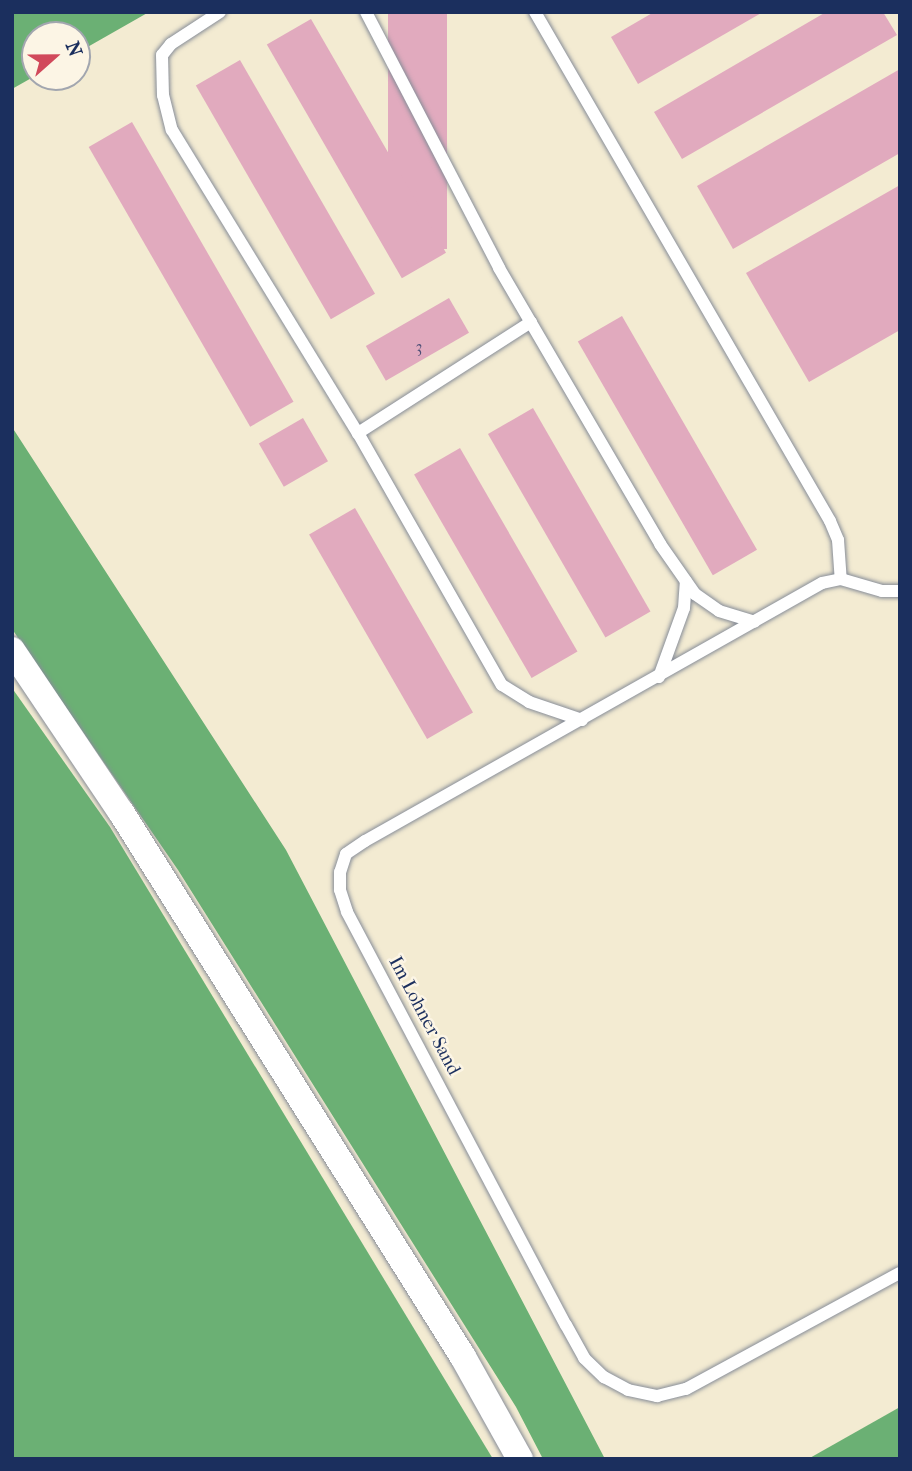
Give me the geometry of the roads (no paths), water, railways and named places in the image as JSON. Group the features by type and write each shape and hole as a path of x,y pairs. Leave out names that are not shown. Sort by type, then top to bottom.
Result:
{"street":[{"path":"12,650 121,812 463,1357 520,1459"}],"lane":[{"path":"220,12 171,44 162,55 163,96 172,130 358,433 502,685 529,702 582,720"},
{"path":"366,12 499,268 660,544 695,594 719,611 754,622"},
{"path":"535,12 830,521 838,540 841,579 882,591 900,591"},
{"path":"358,433 531,322"},
{"name":"Im Lohner Sand","path":"841,579 822,583 346,854 340,890 354,924 584,1358 604,1377 628,1390 657,1396 686,1389 900,1273"},
{"path":"659,677 684,608 686,581"}]}
